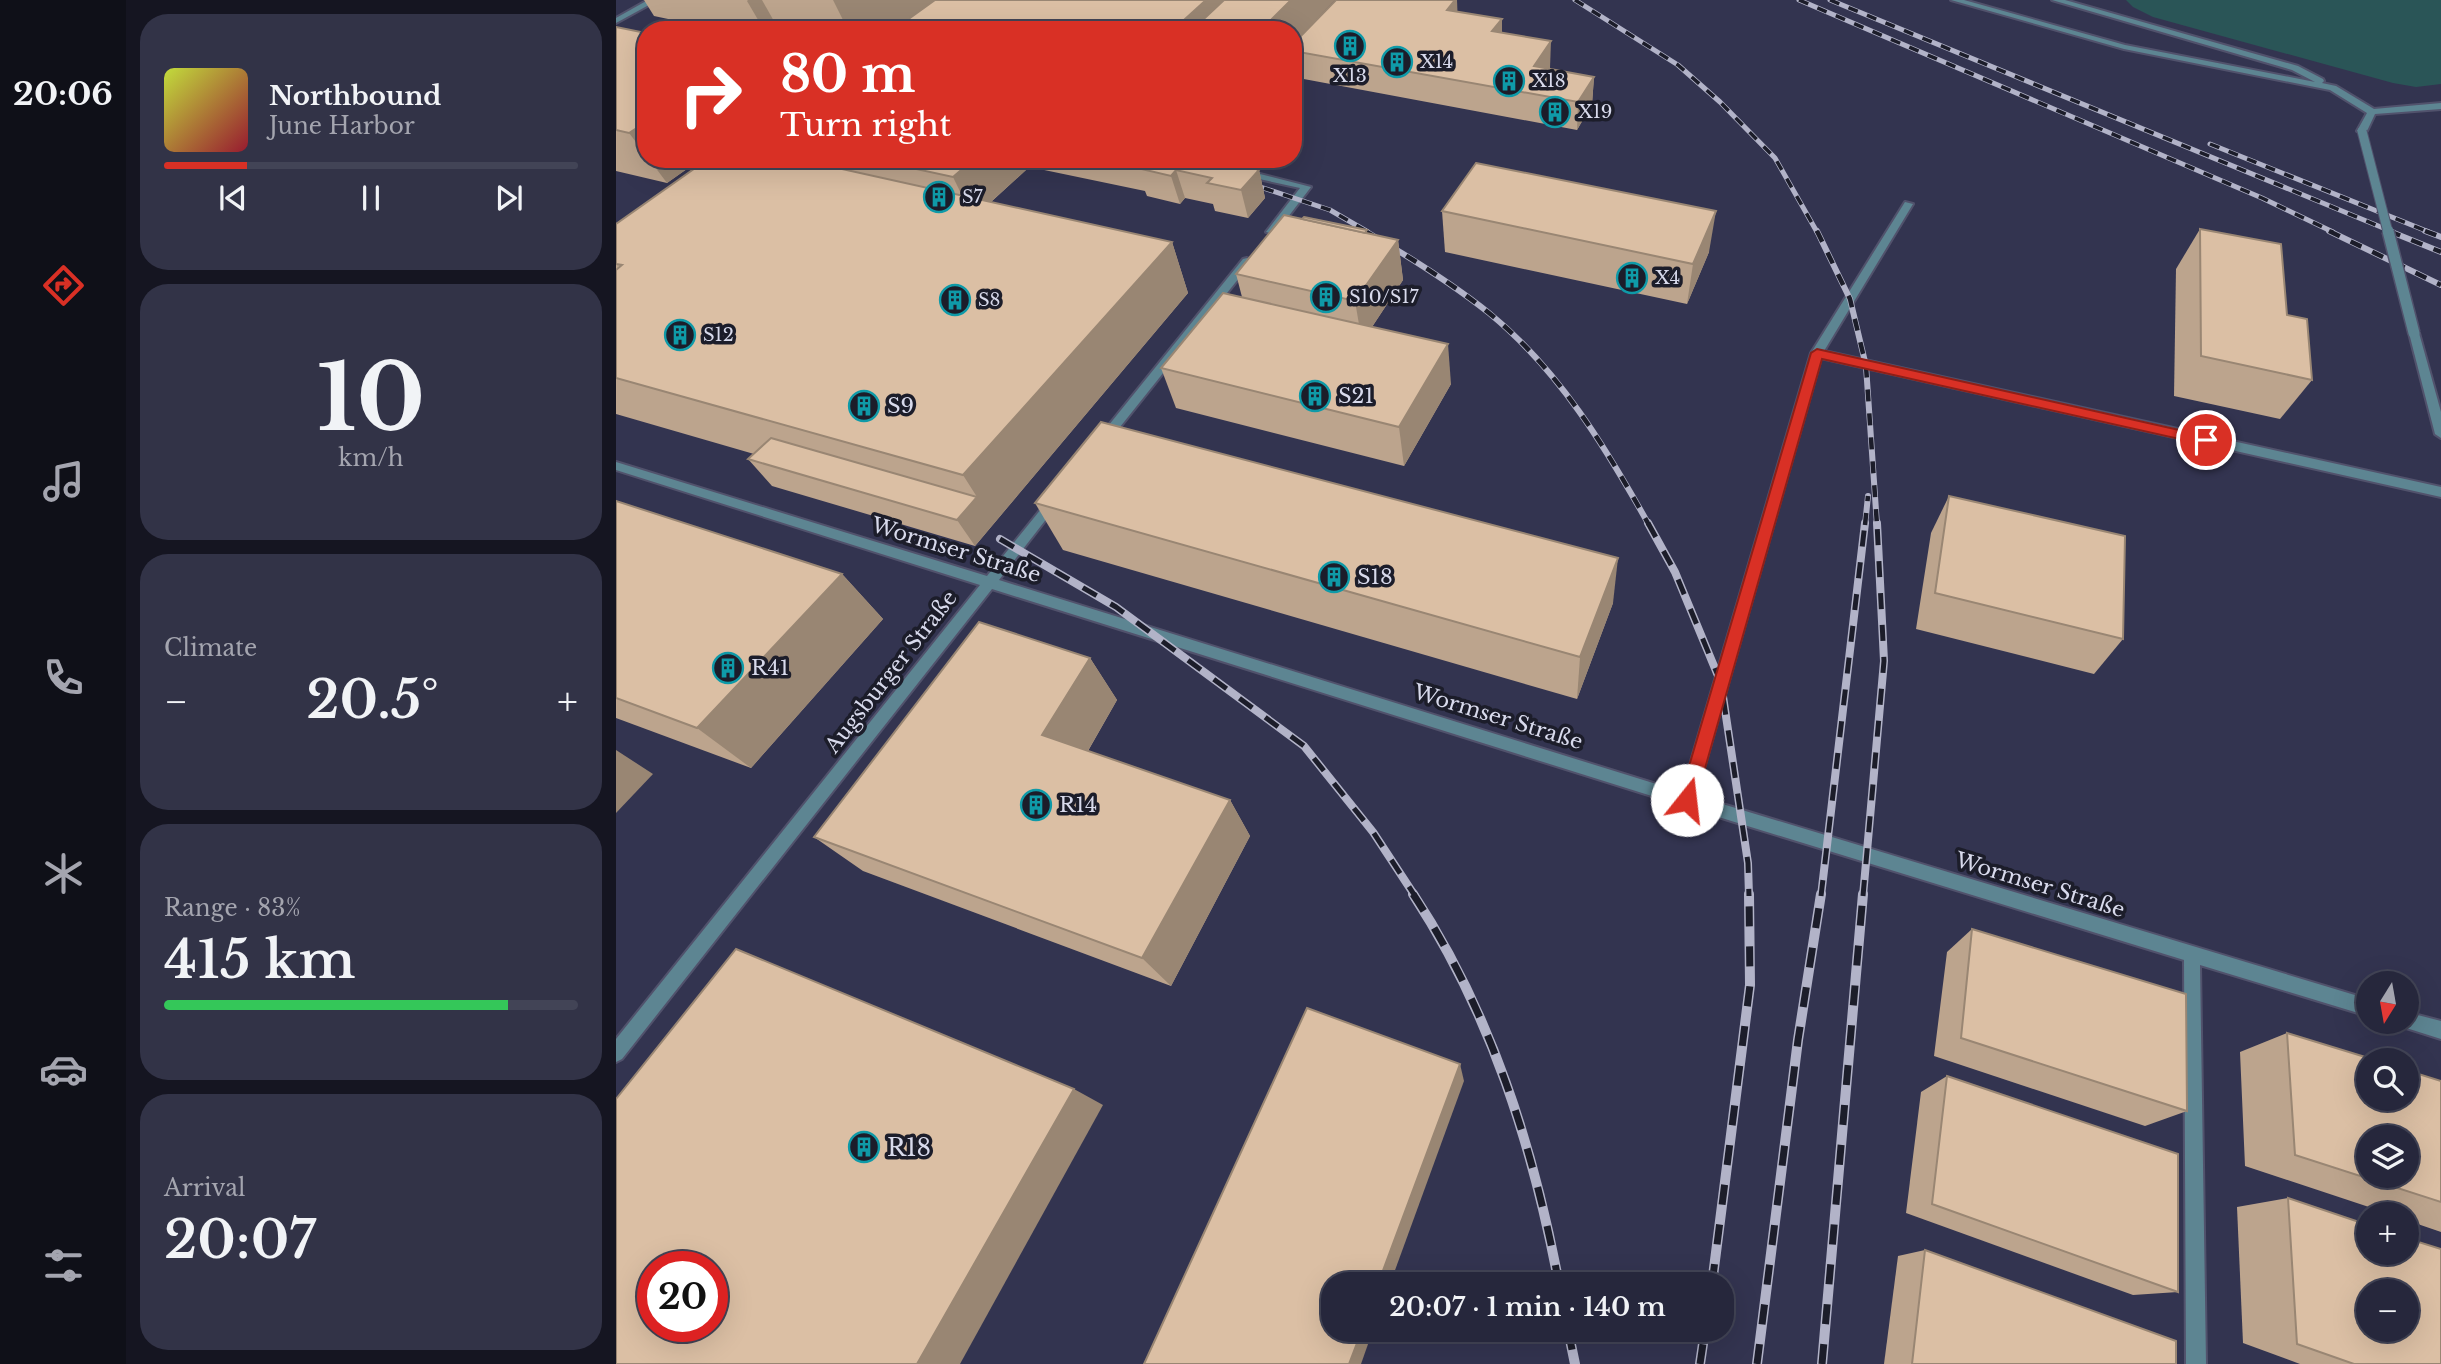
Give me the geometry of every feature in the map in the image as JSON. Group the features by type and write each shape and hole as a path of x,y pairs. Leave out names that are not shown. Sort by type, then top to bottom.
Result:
{"lane":[{"path":"616,21 654,0"},
{"path":"1955,0 2124,47 2333,88"},
{"path":"2056,0 2295,68 2372,111 2441,106"},
{"path":"2372,111 2362,131 2441,434"},
{"path":"1093,453 1306,187 1238,172"},
{"path":"1687,800 1817,353 1908,204"},
{"path":"1817,353 2441,492"},
{"name":"Wormser Straße","path":"616,466 1687,800 2356,1004"},
{"name":"Augsburger Straße","path":"616,1053 1067,484"},
{"path":"2192,955 2196,1364"},
{"path":"2419,1024 2441,1030"}],"shaded area":[{"path":"2126,0 2441,0 2441,84 2416,87 2393,83 2153,17 2133,7"}],"building":[{"path":"935,0 1206,0 1183,21 906,21"},
{"path":"1224,0 1291,0 1270,21 1202,21"},
{"path":"1336,0 1455,0 1447,10 1502,19 1492,31 1551,41 1534,66 1594,77 1578,102 1302,53 1302,35"},
{"path":"616,27 637,31 637,128 629,133 616,130"},
{"path":"1476,163 1716,211 1693,264 1442,211"},
{"path":"695,168 838,168 1172,242 963,475 616,378 616,270 622,265 616,264 616,224"},
{"path":"912,168 964,168 953,177"},
{"path":"1137,168 1259,170 1241,190 1207,183 1212,178 1176,170 1171,176"},
{"path":"1284,215 1398,240 1355,301 1236,274"},
{"path":"1304,217 1367,230 1365,233 1302,219"},
{"path":"2200,229 2281,244 2287,315 2307,319 2312,380 2201,356"},
{"path":"1223,293 1448,344 1399,427 1161,368"},
{"path":"1101,422 1618,558 1580,657 1035,503"},
{"path":"771,438 977,497 957,520 748,459"},
{"path":"1949,496 2125,536 2123,639 1935,593"},
{"name":"R41","path":"616,501 842,574 697,728 616,698"},
{"name":"R14","path":"979,622 1090,658 1042,735 1230,800 1142,958 814,837"},
{"path":"1972,929 2186,994 2187,1111 1961,1038"},
{"name":"R18","path":"736,949 1074,1089 917,1364 616,1364 616,1099"},
{"path":"1307,1008 1460,1064 1382,1272 1321,1272 1321,1342 1357,1342 1349,1364 1144,1364"},
{"path":"2287,1033 2356,1054 2356,1111 2419,1111 2419,1074 2441,1081 2441,1202 2398,1188 2419,1188 2419,1125 2356,1125 2356,1175 2295,1155"},
{"path":"1947,1076 2178,1154 2178,1292 1932,1204"},
{"path":"2288,1198 2356,1221 2356,1265 2419,1265 2419,1242 2441,1249 2441,1364 2354,1364 2297,1344"},
{"path":"1925,1250 2176,1341 2176,1364 1912,1364"}],"railway":[{"path":"1575,0 1678,65 1720,102 1775,158 1817,232"},
{"path":"1799,0 2262,198 2333,232"},
{"path":"1830,0 2393,232"},
{"path":"2210,144 2429,232"},
{"path":"1245,182 1330,210 1368,232"},
{"path":"1365,231 1474,302 1514,335 1559,385 1579,412 1616,467 1649,525"},
{"path":"1817,231 1850,299 1866,366 1877,525"},
{"path":"2329,231 2441,285"},
{"path":"2389,231 2441,252"},
{"path":"2425,231 2441,237"},
{"path":"1865,525 1868,496"},
{"path":"1648,523 1675,572 1721,683 1748,863 1749,896"},
{"path":"1821,896 1865,523"},
{"path":"1863,896 1884,661 1877,523"},
{"path":"1000,539 1116,607 1304,746 1373,832 1415,896"},
{"path":"1413,894 1441,939 1465,986 1506,1082 1536,1182 1556,1272"},
{"path":"1714,1272 1750,985 1749,894"},
{"path":"1757,1364 1798,1040 1821,894"},
{"path":"1822,1364 1863,894"},
{"path":"1570,1342 1575,1364"},
{"path":"1700,1364 1703,1342"}],"place":[{"name":"X13","path":"1350,46"},
{"name":"X14","path":"1397,62"},
{"name":"X18","path":"1509,81"},
{"name":"X19","path":"1555,112"},
{"name":"S7","path":"939,197"},
{"name":"X4","path":"1632,278"},
{"name":"S10/S17","path":"1326,297"},
{"name":"S8","path":"955,300"},
{"name":"S12","path":"680,335"},
{"name":"S21","path":"1315,396"},
{"name":"S9","path":"864,406"},
{"name":"S18","path":"1334,577"},
{"name":"R41","path":"728,668"},
{"name":"R14","path":"1036,805"},
{"name":"R18","path":"864,1147"}],"route":[{"path":"1687,800 1817,353 2206,440"}]}
